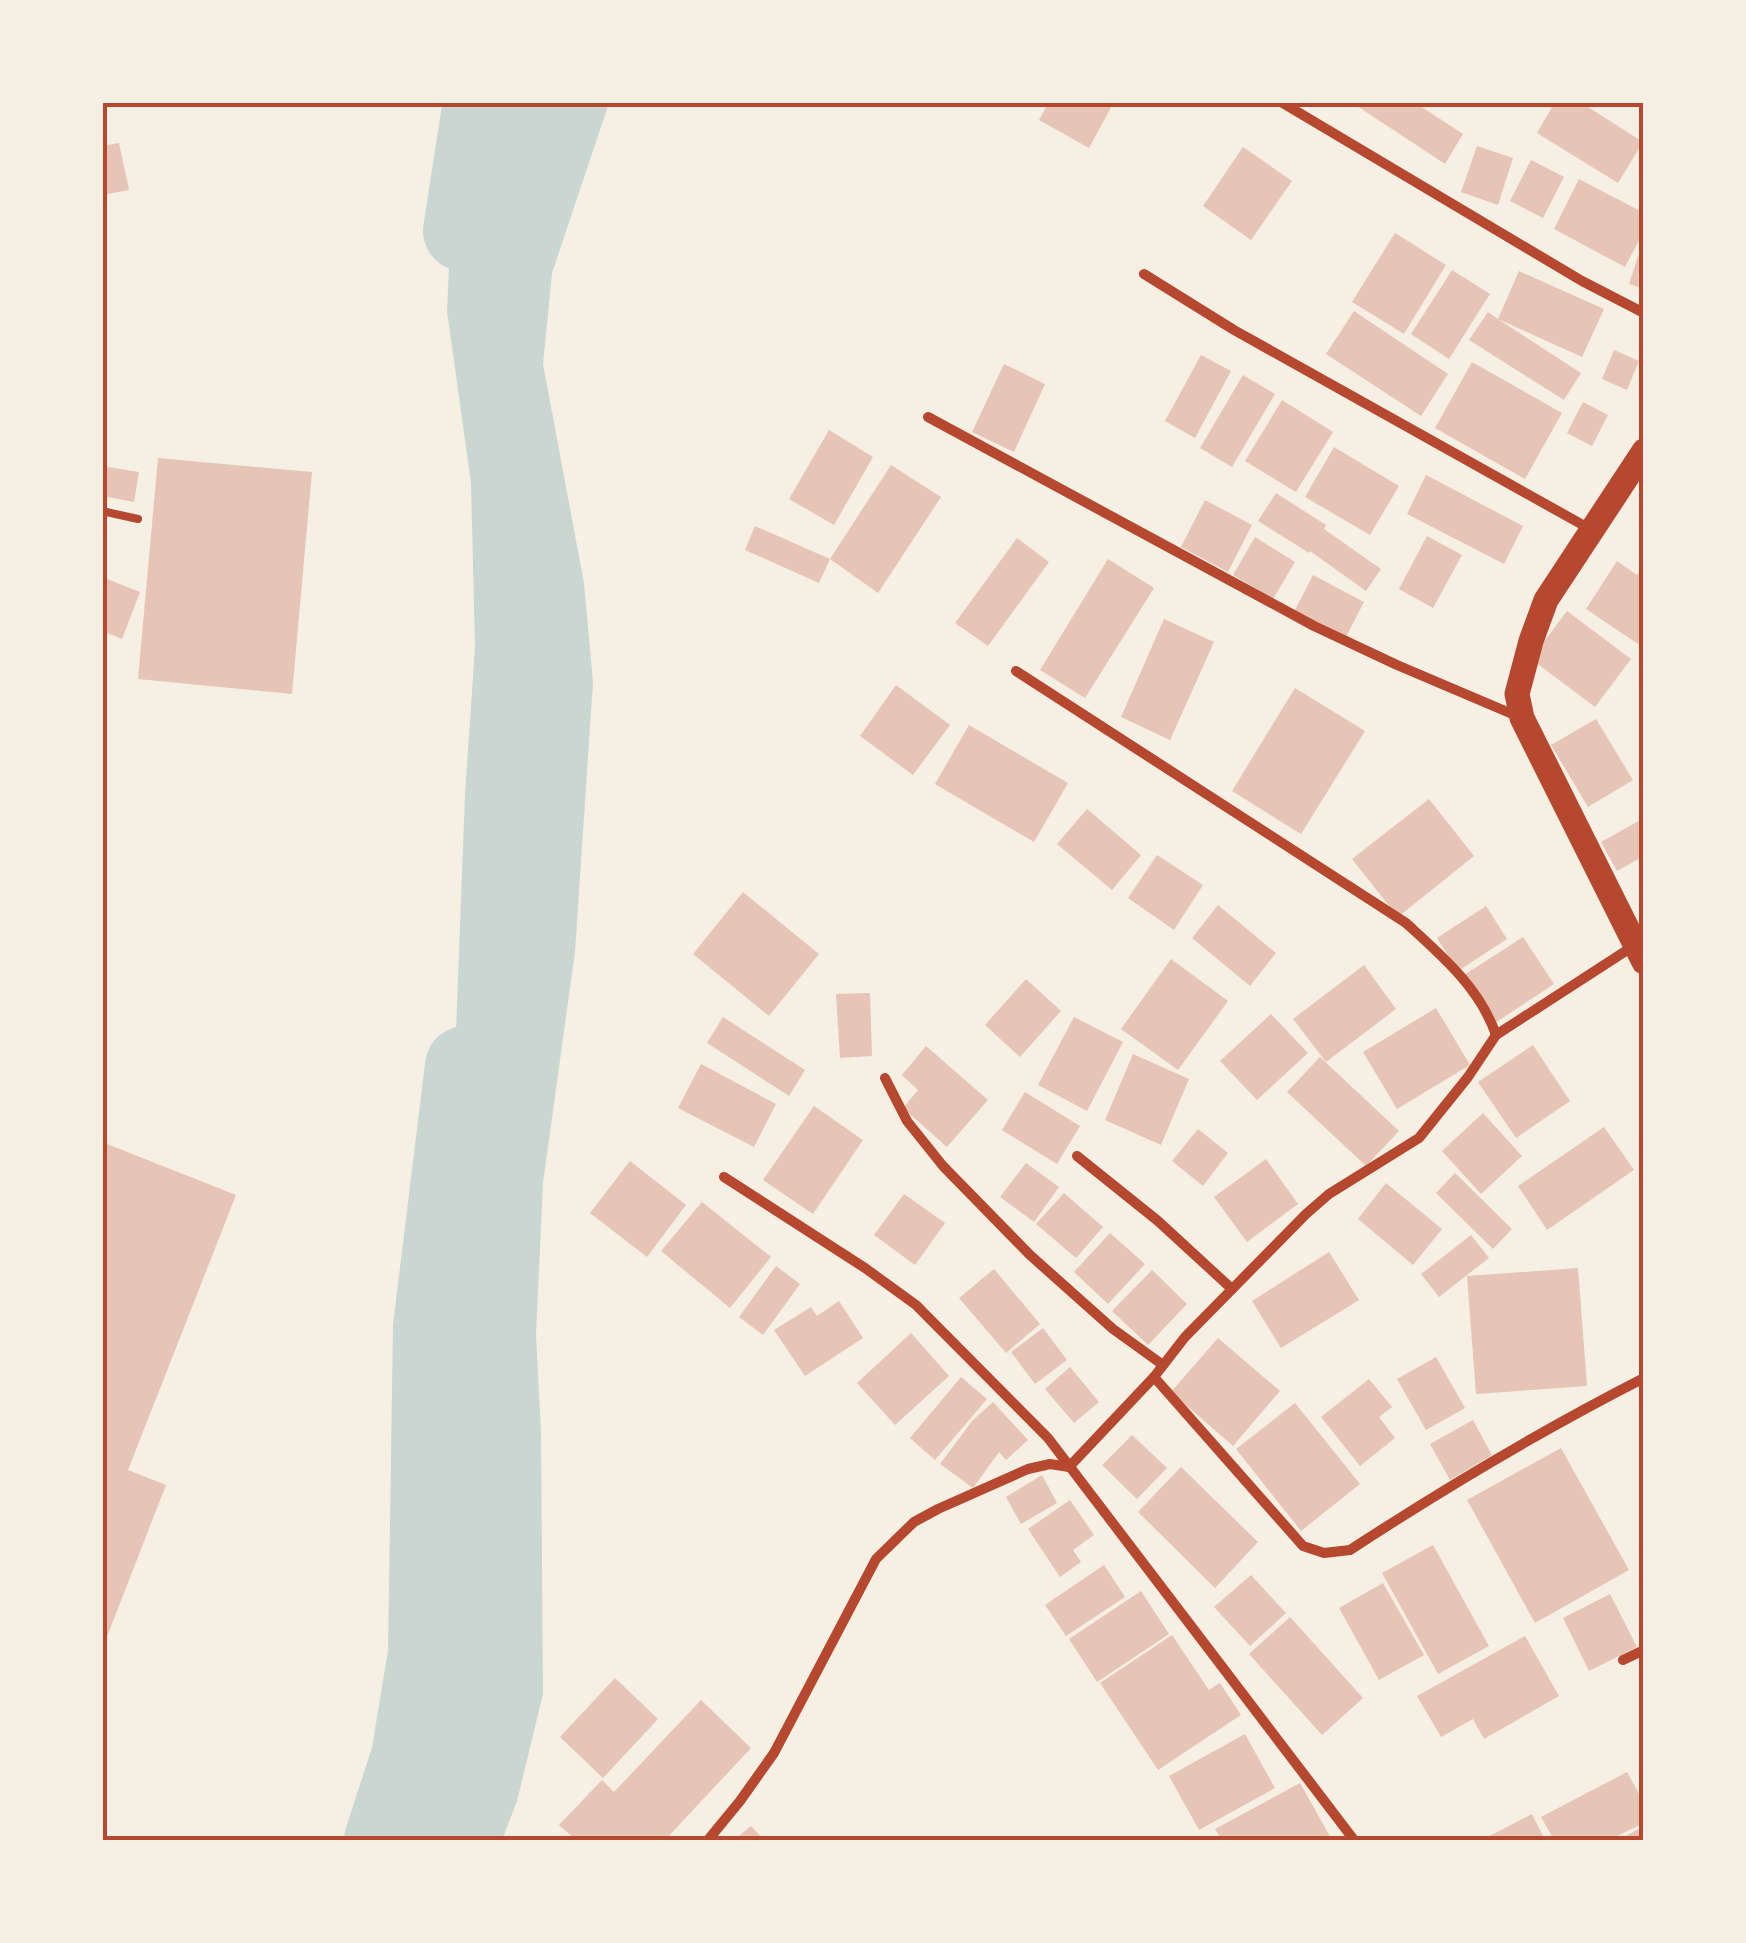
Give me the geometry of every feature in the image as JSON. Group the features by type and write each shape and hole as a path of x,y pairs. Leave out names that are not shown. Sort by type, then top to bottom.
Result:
{"main road":[{"path":"1637,938 1522,718 1517,694 1546,600 1644,450"}],"street":[{"path":"1281,102 1644,313"},
{"path":"1144,274 1234,330 1593,531"},
{"path":"928,417 1314,626 1396,666 1522,718"},
{"path":"1016,671 1406,923 1459,972 1491,1019 1496,1035"},
{"path":"1069,1467 1154,1377 1185,1337 1306,1214 1329,1194 1418,1138 1468,1077 1496,1035 1637,938"},
{"path":"885,1078 907,1122 1030,1255 1113,1329 1163,1364"},
{"path":"1077,1156 1158,1220 1232,1289"},
{"path":"724,1178 916,1305 1048,1438 1354,1840"},
{"path":"1154,1377 1303,1546 1324,1553 1350,1550 1485,1464 1644,1378"},
{"path":"708,1840 774,1753 876,1559 914,1522 938,1509 1028,1469 1050,1464 1069,1467"},
{"path":"1623,1660 1644,1650"}],"lane":[{"path":"102,511 138,520"}],"shaded area":[{"path":"488,102 609,103 552,273 543,364 584,583 593,682 575,952 543,1183 536,1335 541,1432 543,1694 517,1801 502,1840 383,1840 413,1729 440,1450 465,795 475,647 471,483 447,311 451,225"}],"building":[{"path":"1049,102 1114,102 1089,148 1039,120"},
{"path":"1351,102 1414,102 1463,134 1445,164"},
{"path":"1555,102 1580,102 1643,142 1618,183 1537,133"},
{"path":"119,143 129,190 102,195 102,146"},
{"path":"1477,146 1513,158 1498,205 1461,192"},
{"path":"1243,147 1292,181 1251,240 1203,206"},
{"path":"1531,160 1564,177 1543,218 1510,201"},
{"path":"1579,179 1644,213 1644,231 1625,267 1554,229"},
{"path":"1395,233 1446,265 1404,334 1352,302"},
{"path":"1638,256 1644,258 1644,289 1629,284"},
{"path":"1452,270 1490,294 1449,359 1411,334"},
{"path":"1519,271 1604,309 1582,357 1498,319"},
{"path":"1354,311 1448,374 1421,416 1326,354"},
{"path":"1488,312 1581,373 1564,400 1469,340"},
{"path":"1614,350 1639,361 1627,390 1602,379"},
{"path":"1201,355 1231,371 1195,438 1165,421"},
{"path":"1472,362 1562,413 1525,479 1435,428"},
{"path":"1004,364 1045,384 1014,452 972,432"},
{"path":"1243,375 1275,394 1232,467 1200,448"},
{"path":"1282,400 1333,432 1296,492 1245,461"},
{"path":"1583,402 1608,415 1592,446 1567,433"},
{"path":"829,430 873,457 834,525 789,499"},
{"path":"1334,447 1399,486 1370,535 1305,497"},
{"path":"158,458 312,472 292,694 138,679"},
{"path":"891,465 941,497 878,593 830,559"},
{"path":"102,466 139,472 134,502 102,496"},
{"path":"1426,475 1523,526 1504,564 1407,514"},
{"path":"1276,493 1326,525 1324,529 1381,569 1366,591 1310,551 1258,521"},
{"path":"1205,500 1252,525 1228,572 1181,547"},
{"path":"755,526 830,559 819,583 745,550"},
{"path":"1427,536 1462,555 1433,608 1399,589"},
{"path":"1255,537 1295,562 1273,599 1233,575"},
{"path":"1017,538 1049,562 988,646 955,623"},
{"path":"1108,559 1154,588 1085,698 1040,670"},
{"path":"1617,561 1637,575 1644,565 1644,648 1586,609"},
{"path":"1313,575 1364,602 1345,639 1294,612"},
{"path":"102,577 140,592 122,639 102,631"},
{"path":"1567,611 1631,659 1595,707 1531,659"},
{"path":"1164,619 1214,642 1170,740 1121,717"},
{"path":"896,685 950,725 913,775 860,736"},
{"path":"1295,688 1365,731 1301,834 1232,791"},
{"path":"1596,719 1633,780 1588,807 1551,745"},
{"path":"969,725 1068,783 1034,842 935,784"},
{"path":"1429,799 1474,856 1398,917 1352,859"},
{"path":"1087,809 1141,855 1112,890 1057,844"},
{"path":"1644,818 1644,856 1617,871 1601,842"},
{"path":"1157,855 1203,885 1174,930 1128,898"},
{"path":"743,892 819,954 769,1016 693,954"},
{"path":"1218,905 1276,953 1250,986 1192,938"},
{"path":"1486,906 1507,939 1458,971 1437,938"},
{"path":"1523,937 1554,984 1495,1023 1464,975"},
{"path":"1171,959 1228,1001 1178,1070 1121,1029"},
{"path":"1364,965 1396,1009 1326,1062 1293,1019"},
{"path":"1026,979 1061,1011 1020,1057 985,1025"},
{"path":"870,993 872,1056 840,1058 836,994"},
{"path":"1436,1008 1470,1065 1397,1109 1363,1052"},
{"path":"1271,1014 1308,1053 1257,1100 1220,1061"},
{"path":"723,1017 805,1070 789,1096 707,1043"},
{"path":"1074,1017 1123,1042 1087,1111 1038,1085"},
{"path":"1533,1045 1570,1101 1516,1138 1478,1082"},
{"path":"926,1046 988,1100 947,1147 903,1108 918,1090 902,1075"},
{"path":"1133,1054 1189,1079 1161,1145 1105,1120"},
{"path":"1320,1057 1399,1131 1366,1166 1287,1092"},
{"path":"701,1064 776,1104 754,1147 678,1108"},
{"path":"1025,1092 1080,1126 1057,1164 1002,1130"},
{"path":"814,1106 863,1140 813,1214 763,1180"},
{"path":"1483,1113 1522,1156 1481,1194 1442,1151"},
{"path":"1604,1127 1634,1170 1547,1230 1518,1186"},
{"path":"1198,1129 1228,1153 1203,1186 1172,1161"},
{"path":"102,1142 236,1195 128,1470 166,1485 103,1647"},
{"path":"1266,1159 1298,1204 1247,1242 1214,1197"},
{"path":"630,1161 686,1205 647,1257 590,1213"},
{"path":"1026,1163 1059,1187 1034,1222 1000,1197"},
{"path":"1455,1173 1512,1229 1493,1249 1436,1193"},
{"path":"1386,1183 1442,1229 1413,1265 1358,1219"},
{"path":"1064,1193 1103,1227 1076,1258 1036,1224"},
{"path":"904,1194 945,1223 915,1265 874,1235"},
{"path":"702,1202 771,1257 730,1308 661,1251"},
{"path":"1110,1233 1145,1264 1108,1304 1074,1272"},
{"path":"1471,1235 1489,1258 1439,1297 1421,1274"},
{"path":"1329,1252 1359,1300 1281,1348 1252,1301"},
{"path":"776,1266 800,1284 763,1335 739,1317"},
{"path":"1578,1268 1587,1386 1476,1394 1467,1276"},
{"path":"994,1269 1040,1324 1006,1353 959,1298"},
{"path":"1152,1270 1187,1304 1148,1345 1112,1311"},
{"path":"839,1301 863,1338 805,1376 774,1330 811,1307 817,1316"},
{"path":"1043,1328 1067,1360 1035,1384 1011,1352"},
{"path":"911,1333 949,1376 895,1425 857,1383"},
{"path":"1218,1338 1280,1391 1233,1446 1171,1392"},
{"path":"1436,1357 1465,1408 1426,1430 1397,1379"},
{"path":"1070,1367 1099,1402 1074,1423 1045,1389"},
{"path":"961,1377 987,1399 935,1460 910,1438"},
{"path":"1369,1379 1392,1407 1379,1417 1395,1438 1360,1466 1321,1417"},
{"path":"993,1402 1028,1440 1006,1460 999,1452 973,1488 940,1464 972,1421"},
{"path":"1295,1403 1360,1484 1301,1531 1236,1449"},
{"path":"1473,1420 1492,1455 1450,1480 1430,1444"},
{"path":"1132,1435 1167,1468 1137,1499 1102,1465"},
{"path":"1561,1448 1629,1570 1535,1623 1467,1500"},
{"path":"1181,1467 1258,1542 1215,1588 1138,1512"},
{"path":"1042,1475 1057,1503 1021,1524 1006,1497"},
{"path":"1070,1500 1094,1535 1073,1550 1081,1562 1060,1577 1028,1529"},
{"path":"1433,1545 1489,1646 1438,1674 1382,1573"},
{"path":"1104,1565 1125,1597 1066,1636 1045,1605"},
{"path":"1251,1575 1286,1613 1250,1646 1214,1607"},
{"path":"1383,1583 1424,1655 1379,1680 1339,1608"},
{"path":"1141,1591 1169,1634 1097,1682 1069,1639"},
{"path":"1610,1594 1637,1647 1589,1671 1563,1618"},
{"path":"1290,1617 1363,1698 1322,1735 1249,1654"},
{"path":"1172,1635 1209,1690 1220,1683 1241,1715 1158,1770 1100,1683"},
{"path":"1525,1636 1559,1696 1484,1739 1473,1719 1441,1737 1417,1696"},
{"path":"615,1678 658,1719 603,1778 560,1737"},
{"path":"701,1700 751,1748 665,1840 576,1840 559,1825 602,1780 614,1792"},
{"path":"1245,1734 1275,1788 1199,1830 1169,1776"},
{"path":"1627,1772 1644,1803 1644,1823 1609,1840 1554,1840 1541,1817"},
{"path":"1300,1783 1332,1840 1222,1840 1215,1829"},
{"path":"1532,1814 1545,1840 1482,1840"},
{"path":"751,1826 764,1840 734,1840"},
{"path":"1644,1826 1644,1840 1622,1838"}],"waterway":[{"path":"463,231 483,102"},
{"path":"384,1840 411,1757 428,1654 433,1327 465,1066"}]}
